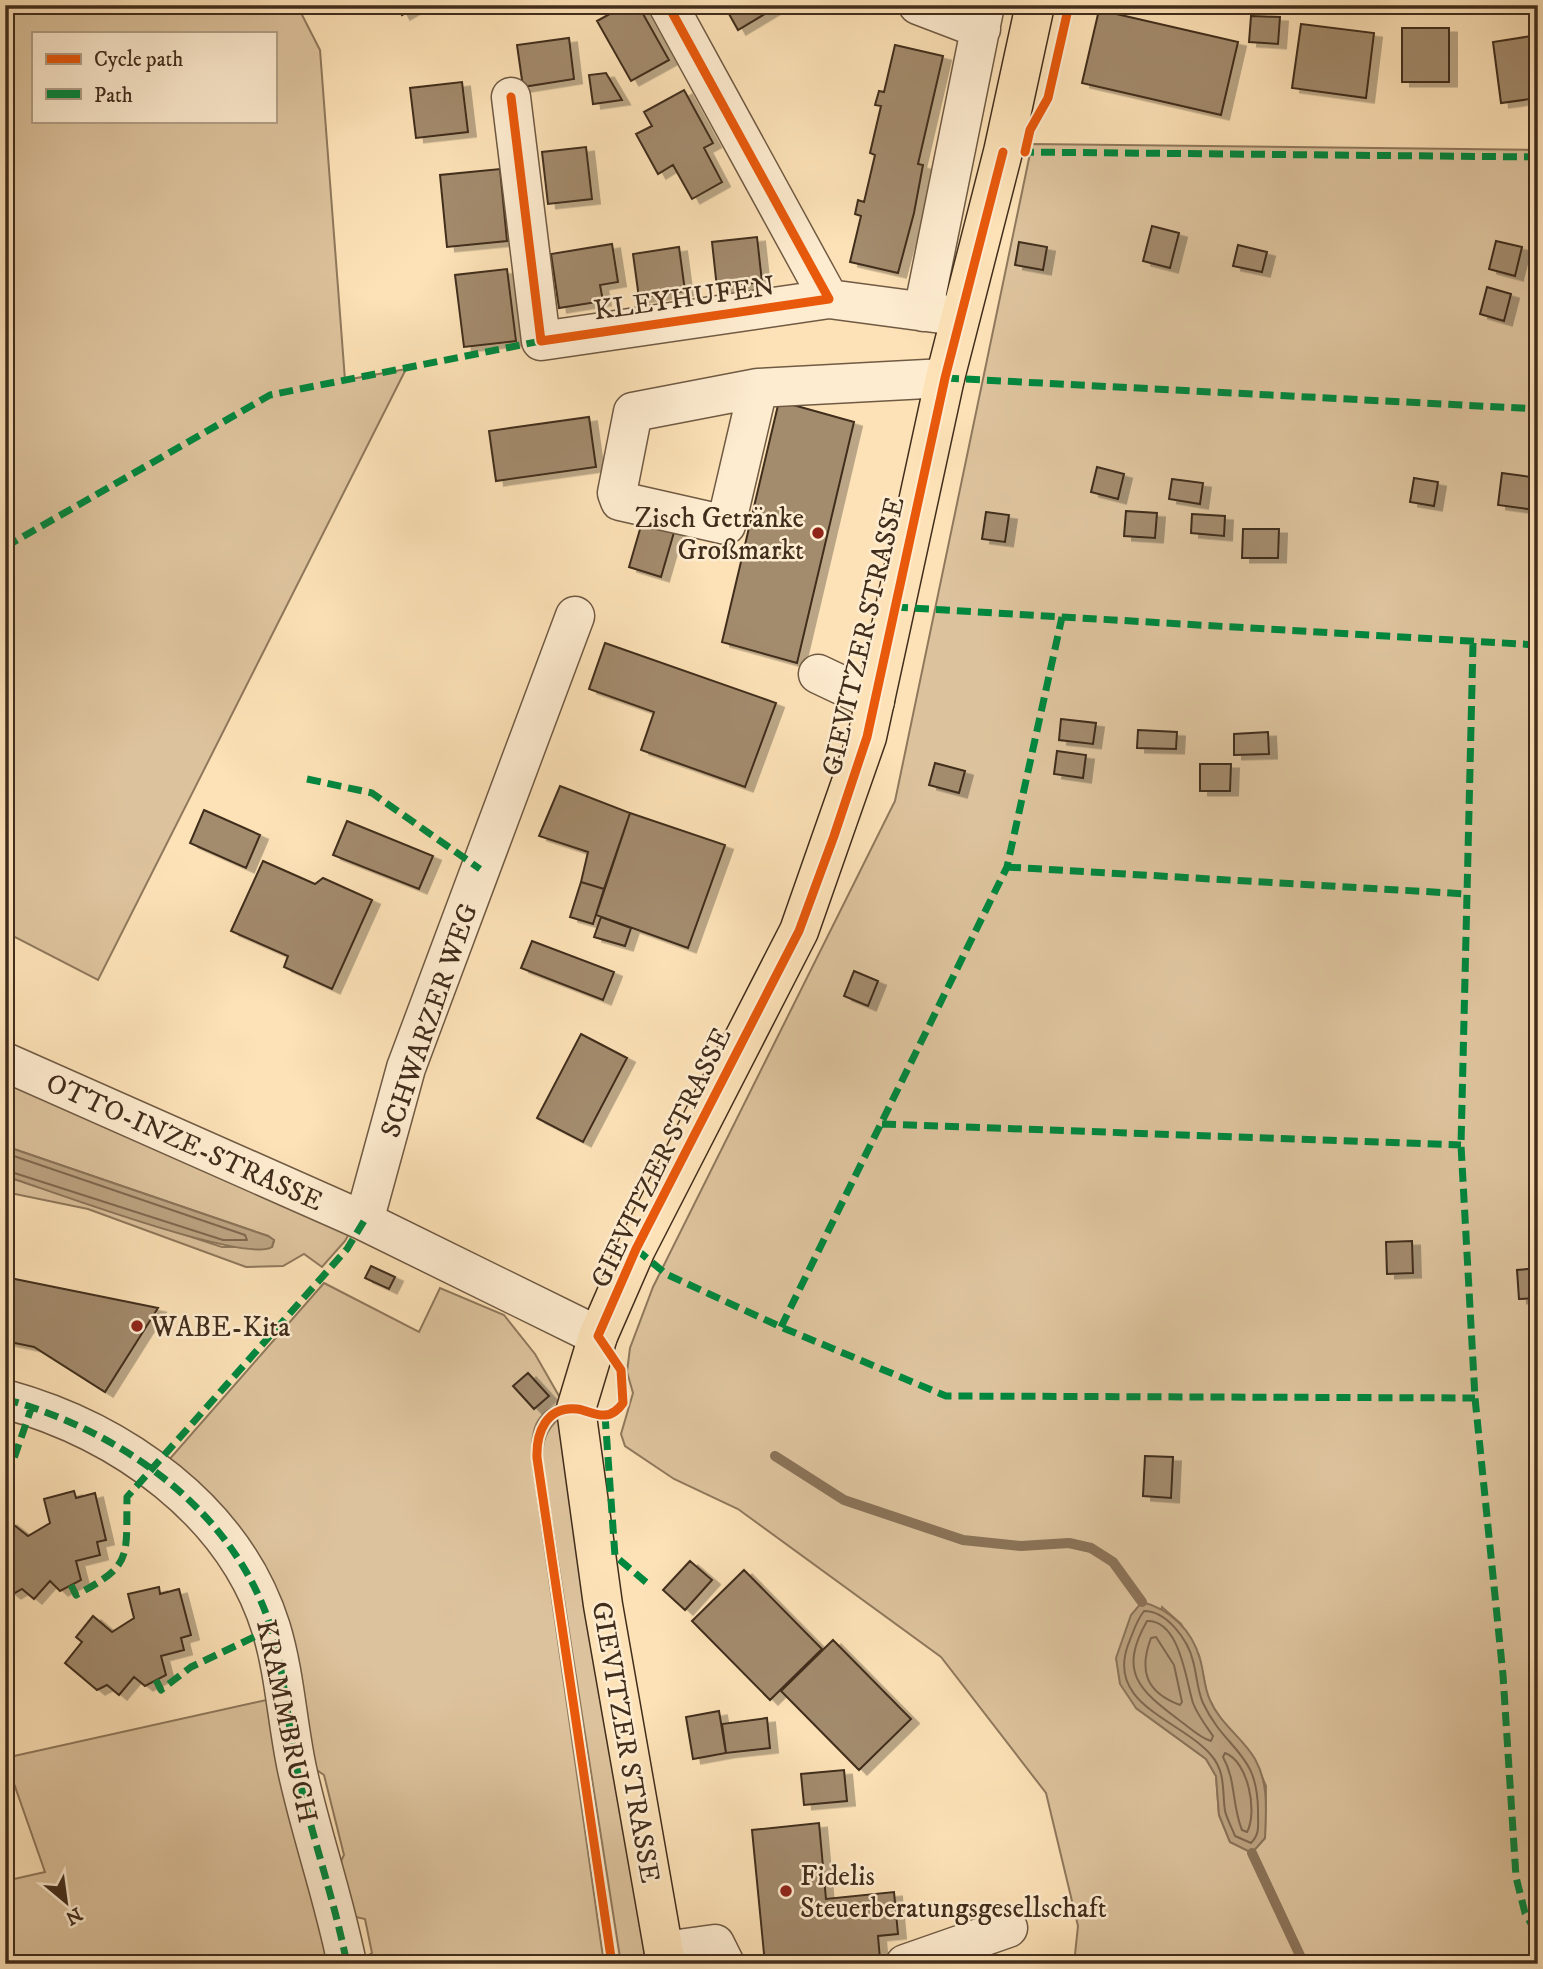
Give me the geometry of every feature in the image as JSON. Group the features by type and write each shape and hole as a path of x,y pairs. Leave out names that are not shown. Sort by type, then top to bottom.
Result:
{"main road":[{"name":"GIEVITZER STRASSE","path":"665,1957 603,1605 576,1409 598,1336 636,1249 799,931 867,737 946,378 1035,5"}],"street":[{"name":"KLEYHUFEN","path":"511,97 541,341 829,299 668,5"},
{"path":"918,5 983,17 923,312"},
{"path":"829,299 961,316"},
{"path":"758,388 883,398 946,378"},
{"name":"SCHWARZER WEG","path":"364,1221 406,1068 575,616"},
{"path":"818,674 874,701"},
{"name":"OTTO-INZE-STRASSE","path":"5,1062 364,1221"},
{"path":"364,1221 598,1336"},
{"name":"KRAMMBRUCH","path":"5,1399 32,1406 152,1469 188,1497 238,1557 258,1592 271,1629 297,1767 347,1964"},
{"path":"905,1964 1008,1928"},
{"path":"665,1957 715,1944 725,1964"}],"shaded area":[{"path":"5,5 297,5 320,50 345,380 406,369 98,980 5,932"},
{"path":"1032,144 1538,150 1538,1964 1074,1964 1078,1926 1046,1793 941,1657 738,1509 674,1479 625,1446 621,1434 633,1393 627,1372 630,1348 653,1287 895,801","holes":["1162,1607 1181,1624 1199,1655 1208,1699 1225,1727 1254,1758 1266,1786 1265,1838 1252,1852 1230,1842 1219,1815 1216,1776 1206,1759 1136,1708"]},
{"path":"5,1073 353,1227 345,1241 322,1267 304,1254 283,1266 246,1267 88,1209 5,1192 5,1176 222,1247 272,1247 274,1241 268,1236 5,1146"},
{"path":"324,1283 419,1332 440,1288 504,1315 535,1354 563,1403 546,1412 536,1424 532,1440 532,1459 604,1964 360,1964 360,1960 372,1953 365,1919 351,1916 338,1867 344,1855 324,1775 311,1766 298,1681 167,1462"},
{"path":"560,1417 648,1964 621,1964 542,1459 546,1436"},
{"path":"271,1699 332,1964 5,1964 5,1881 45,1872 5,1758"}],"water":[{"path":"5,1146 268,1236 274,1240 272,1247 254,1249 225,1245 186,1235 5,1176"},
{"path":"1142,1602 1171,1615 1186,1630 1196,1649 1206,1690 1214,1709 1250,1751 1259,1768 1266,1797 1265,1838 1252,1853 1230,1842 1219,1815 1216,1776 1206,1759 1136,1708 1120,1684 1116,1658 1131,1615"}],"building":[{"path":"397,5 420,5 402,15"},
{"path":"626,5 638,5 669,60 631,81 597,21"},
{"path":"724,5 780,5 738,30"},
{"path":"1099,10 1238,42 1221,115 1082,83"},
{"path":"1251,16 1280,17 1278,44 1249,42"},
{"path":"1301,24 1374,33 1366,98 1292,88"},
{"path":"1402,28 1449,28 1449,82 1402,82"},
{"path":"1538,35 1538,98 1501,103 1493,42"},
{"path":"569,38 574,79 523,87 517,45"},
{"path":"895,45 943,56 918,164 923,165 914,213 898,273 850,262 861,216 855,214 858,200 864,202 875,155 870,153 881,106 875,105 879,91 884,92"},
{"path":"606,73 622,100 593,104 589,75"},
{"path":"462,82 468,132 416,138 410,88"},
{"path":"684,90 713,143 704,148 722,182 692,199 673,165 658,174 636,134 652,126 644,112"},
{"path":"586,147 592,199 548,204 542,152"},
{"path":"500,169 507,241 447,247 440,175"},
{"path":"1152,226 1179,233 1170,268 1143,261"},
{"path":"757,237 762,282 717,288 712,242"},
{"path":"1496,241 1522,247 1515,276 1489,269"},
{"path":"1019,242 1047,247 1043,270 1015,265"},
{"path":"612,244 618,282 600,285 603,301 559,308 551,254"},
{"path":"1238,245 1267,252 1262,272 1233,266"},
{"path":"679,247 685,291 639,298 633,254"},
{"path":"507,269 516,341 464,347 455,275"},
{"path":"1487,287 1511,294 1504,321 1480,314"},
{"path":"779,401 854,422 797,663 722,642"},
{"path":"589,417 596,467 496,481 489,431"},
{"path":"1097,467 1124,474 1118,499 1091,492"},
{"path":"1502,473 1538,478 1535,510 1498,505"},
{"path":"1414,478 1438,482 1434,506 1410,502"},
{"path":"1172,479 1203,483 1200,504 1169,499"},
{"path":"1126,511 1157,513 1155,538 1124,536"},
{"path":"986,512 1009,515 1005,542 982,539"},
{"path":"1192,514 1225,516 1224,536 1191,533"},
{"path":"643,519 675,529 661,577 629,567"},
{"path":"1243,529 1279,529 1278,558 1242,558"},
{"path":"605,643 776,703 745,787 641,750 654,712 589,689"},
{"path":"1061,719 1096,723 1093,744 1059,740"},
{"path":"1138,730 1177,732 1176,749 1137,748"},
{"path":"1268,732 1269,754 1234,755 1234,734"},
{"path":"1057,751 1086,755 1083,778 1054,774"},
{"path":"935,763 965,771 959,793 929,785"},
{"path":"1200,764 1231,764 1230,791 1200,791"},
{"path":"560,786 630,813 604,889 581,882 588,852 539,836"},
{"path":"204,810 260,835 246,868 190,843"},
{"path":"630,813 725,845 688,948 596,915"},
{"path":"347,821 433,856 419,889 333,855"},
{"path":"263,861 315,884 323,878 372,900 332,989 284,967 288,956 231,931"},
{"path":"581,882 604,889 593,924 570,917"},
{"path":"601,917 631,928 625,946 594,937"},
{"path":"532,941 614,972 603,1000 521,968"},
{"path":"854,971 878,981 868,1006 844,996"},
{"path":"581,1034 627,1058 583,1142 537,1118"},
{"path":"1412,1241 1413,1273 1387,1274 1386,1242"},
{"path":"371,1266 395,1277 389,1289 365,1278"},
{"path":"1538,1268 1538,1298 1519,1299 1517,1270"},
{"path":"5,1277 158,1308 105,1392 34,1347 5,1341"},
{"path":"528,1373 549,1396 534,1409 513,1386"},
{"path":"1145,1456 1173,1457 1171,1498 1143,1496"},
{"path":"74,1491 76,1498 95,1493 106,1540 97,1542 100,1555 76,1561 81,1580 60,1591 50,1581 34,1599 22,1589 13,1594 5,1588 5,1525 9,1521 28,1536 50,1523 44,1499"},
{"path":"690,1561 712,1580 685,1610 663,1590"},
{"path":"744,1570 822,1649 770,1700 692,1621"},
{"path":"159,1587 160,1594 179,1589 191,1635 181,1638 184,1650 161,1656 166,1675 145,1686 134,1677 119,1695 107,1685 97,1690 65,1663 82,1642 76,1637 93,1616 112,1632 134,1618 128,1594"},
{"path":"833,1640 911,1719 859,1770 781,1691"},
{"path":"719,1711 726,1753 693,1759 686,1717"},
{"path":"767,1718 770,1748 726,1753 722,1724"},
{"path":"844,1770 847,1801 804,1805 801,1774"},
{"path":"819,1823 826,1899 894,1892 898,1934 878,1936 880,1959 834,1964 765,1964 752,1830"}],"waterway":[{"path":"775,1456 844,1500 963,1540 1021,1546 1069,1543 1091,1548 1113,1562 1142,1602"},
{"path":"1252,1853 1304,1964"}],"marked path":[{"path":"1020,152 1538,157"},
{"path":"5,547 270,395 541,341"},
{"path":"945,378 1538,409"},
{"path":"894,607 1538,645"},
{"path":"781,1327 1007,867 1062,617"},
{"path":"1473,643 1461,1145 1475,1398 1503,1675 1516,1877 1525,1913 1538,1936"},
{"path":"307,779 372,793 480,869"},
{"path":"1007,867 1467,894"},
{"path":"882,1124 1461,1145"},
{"path":"71,1585 76,1595 95,1585 117,1567 122,1558 127,1534 127,1497 347,1249 364,1221"},
{"path":"636,1249 666,1274 781,1327 946,1396 1475,1398"},
{"path":"5,1399 48,1413 90,1432 130,1454 168,1481 201,1512 230,1547 254,1586 276,1645 297,1769 347,1964"},
{"path":"5,1476 11,1467 32,1406"},
{"path":"605,1415 615,1556 647,1583"},
{"path":"156,1680 161,1690 191,1667 271,1629"}],"cycle path":[{"path":"511,97 541,341 829,299 668,5"},
{"path":"1025,152 1030,130 1048,98 1069,5"},
{"path":"612,1964 537,1458 538,1439 545,1423 558,1412 577,1409 608,1415 623,1403 621,1370 598,1336 636,1249 799,931 834,836 867,737 945,378 1003,152"}],"place":[{"name":"Zisch Getränke Großmarkt","path":"818,533"},
{"name":"WABE-Kita","path":"137,1326"},
{"name":"Fidelis Steuerberatungsgesellschaft","path":"786,1891"}]}
